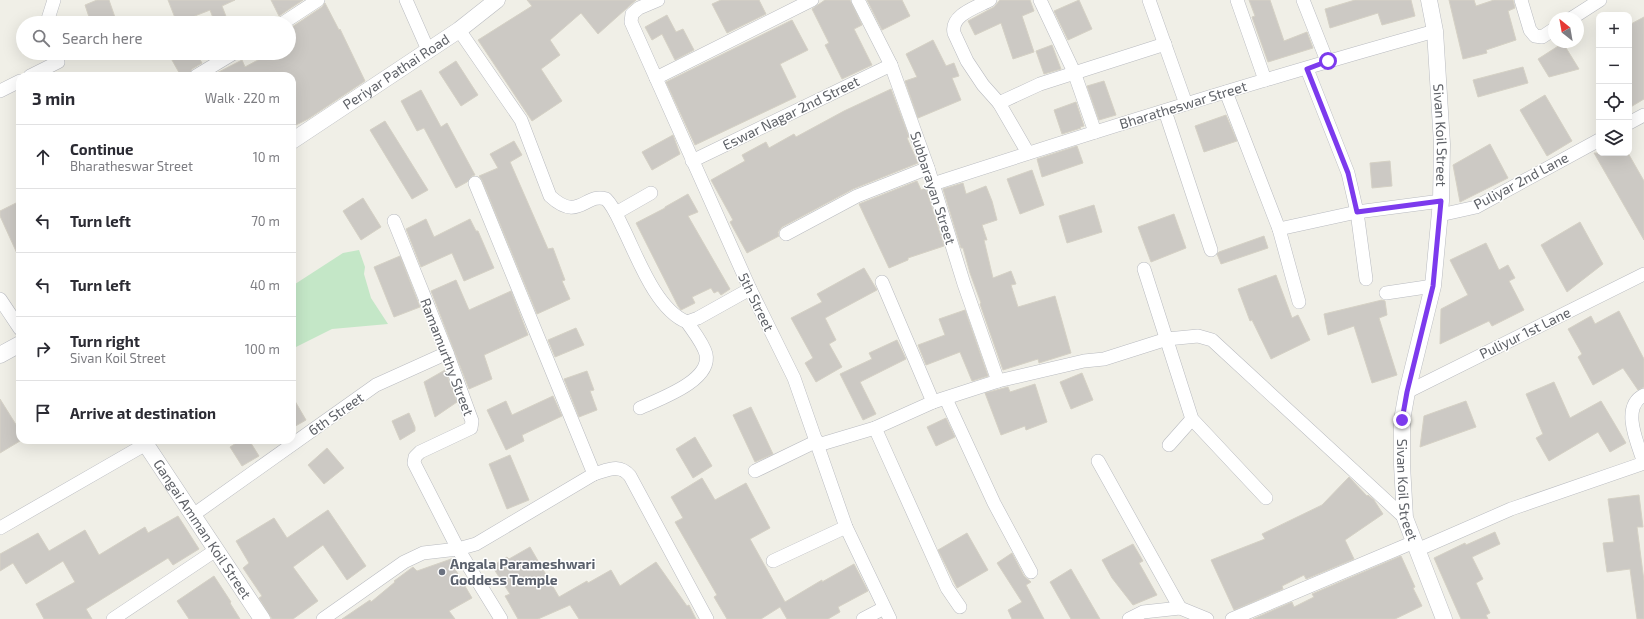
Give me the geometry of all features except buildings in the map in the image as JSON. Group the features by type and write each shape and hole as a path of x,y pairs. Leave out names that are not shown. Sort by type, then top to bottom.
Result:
{"street":[{"path":"49,16 54,0"},
{"path":"294,16 318,0"},
{"path":"406,0 428,50"},
{"name":"Periyar Pathai Road","path":"296,138 459,30 497,0"},
{"name":"5th Street","path":"658,0 639,8 632,14 631,22 750,290 794,378 818,443 846,527 887,613"},
{"path":"656,78 812,0"},
{"name":"Subbarayan Street","path":"858,0 890,65 928,168 964,284 998,381"},
{"path":"990,0 960,16 953,28 967,62 983,85 999,103 1028,153"},
{"path":"1040,0 1074,72 1095,132"},
{"path":"1149,0 1186,104"},
{"path":"1237,0 1265,80"},
{"path":"1303,0 1328,61"},
{"name":"Sivan Koil Street","path":"1429,0 1435,31 1442,144 1440,208 1433,286 1407,392 1402,420 1405,518 1444,619"},
{"path":"1521,0 1530,30 1535,36 1542,37 1548,33"},
{"path":"1581,12 1600,0"},
{"path":"459,30 521,120 550,196 558,203 572,208 581,206 597,198 606,199 616,213 653,288 666,306 678,318 687,322 702,346 706,355 704,366 697,378 692,382 640,408"},
{"name":"Bharatheswar Street","path":"933,184 1186,104 1307,69 1328,61 1435,31"},
{"path":"999,103 1040,84 1165,44"},
{"path":"38,72 58,62 58,60"},
{"path":"203,72 222,60"},
{"name":"Eswar Nagar 2nd Street","path":"692,161 890,65"},
{"path":"1307,69 1348,173 1357,212 1366,279"},
{"path":"0,91 16,83"},
{"path":"1226,92 1279,229 1299,302"},
{"path":"1165,111 1211,250"},
{"path":"1632,121 1644,115"},
{"name":"Puliyar 2nd Lane","path":"1279,229 1357,212 1476,207 1596,142"},
{"path":"786,234 857,196 928,168"},
{"path":"475,183 594,474"},
{"path":"616,213 651,193"},
{"name":"Ramamurthy Street","path":"394,221 447,353 472,421 471,428 420,452 415,457 414,463 458,549"},
{"path":"1144,269 1192,419 1266,498"},
{"name":"Puliyur 1st Lane","path":"1407,392 1644,274"},
{"path":"882,282 940,400 1031,572"},
{"path":"1386,293 1433,286"},
{"path":"687,322 698,318 750,290"},
{"path":"0,299 16,323"},
{"path":"755,471 818,443 875,428 940,400 974,388 1084,361 1104,359 1167,339 1198,336 1212,340 1405,518"},
{"path":"0,355 16,346"},
{"name":"6th Street","path":"296,442 376,385 447,353"},
{"path":"1232,619 1511,509 1644,463 1631,421 1635,404 1640,397 1644,395"},
{"path":"1169,445 1192,419"},
{"path":"875,428 947,588 960,607"},
{"path":"0,528 142,444"},
{"name":"Gangai Amman Koil Street","path":"146,444 262,619"},
{"name":"6th Street","path":"193,515 293,444"},
{"path":"1098,461 1180,608"},
{"path":"323,619 404,562 423,553 458,549 476,544 594,474 615,467 623,470 630,476 707,619"},
{"path":"773,561 846,527"},
{"path":"458,549 501,619"},
{"path":"113,619 216,550"},
{"path":"1129,619 1143,612 1180,608 1207,619"},
{"path":"863,619 887,613"}],"green space":[{"path":"359,250 365,267 364,274 371,298 388,324 332,329 296,347 296,283 343,253"}],"place":[{"name":"Angala Parameshwari Goddess Temple","path":"442,572"}],"route":[{"path":"1328,61 1307,69 1348,173 1357,212 1441,201 1433,286 1407,392 1402,420"}]}
